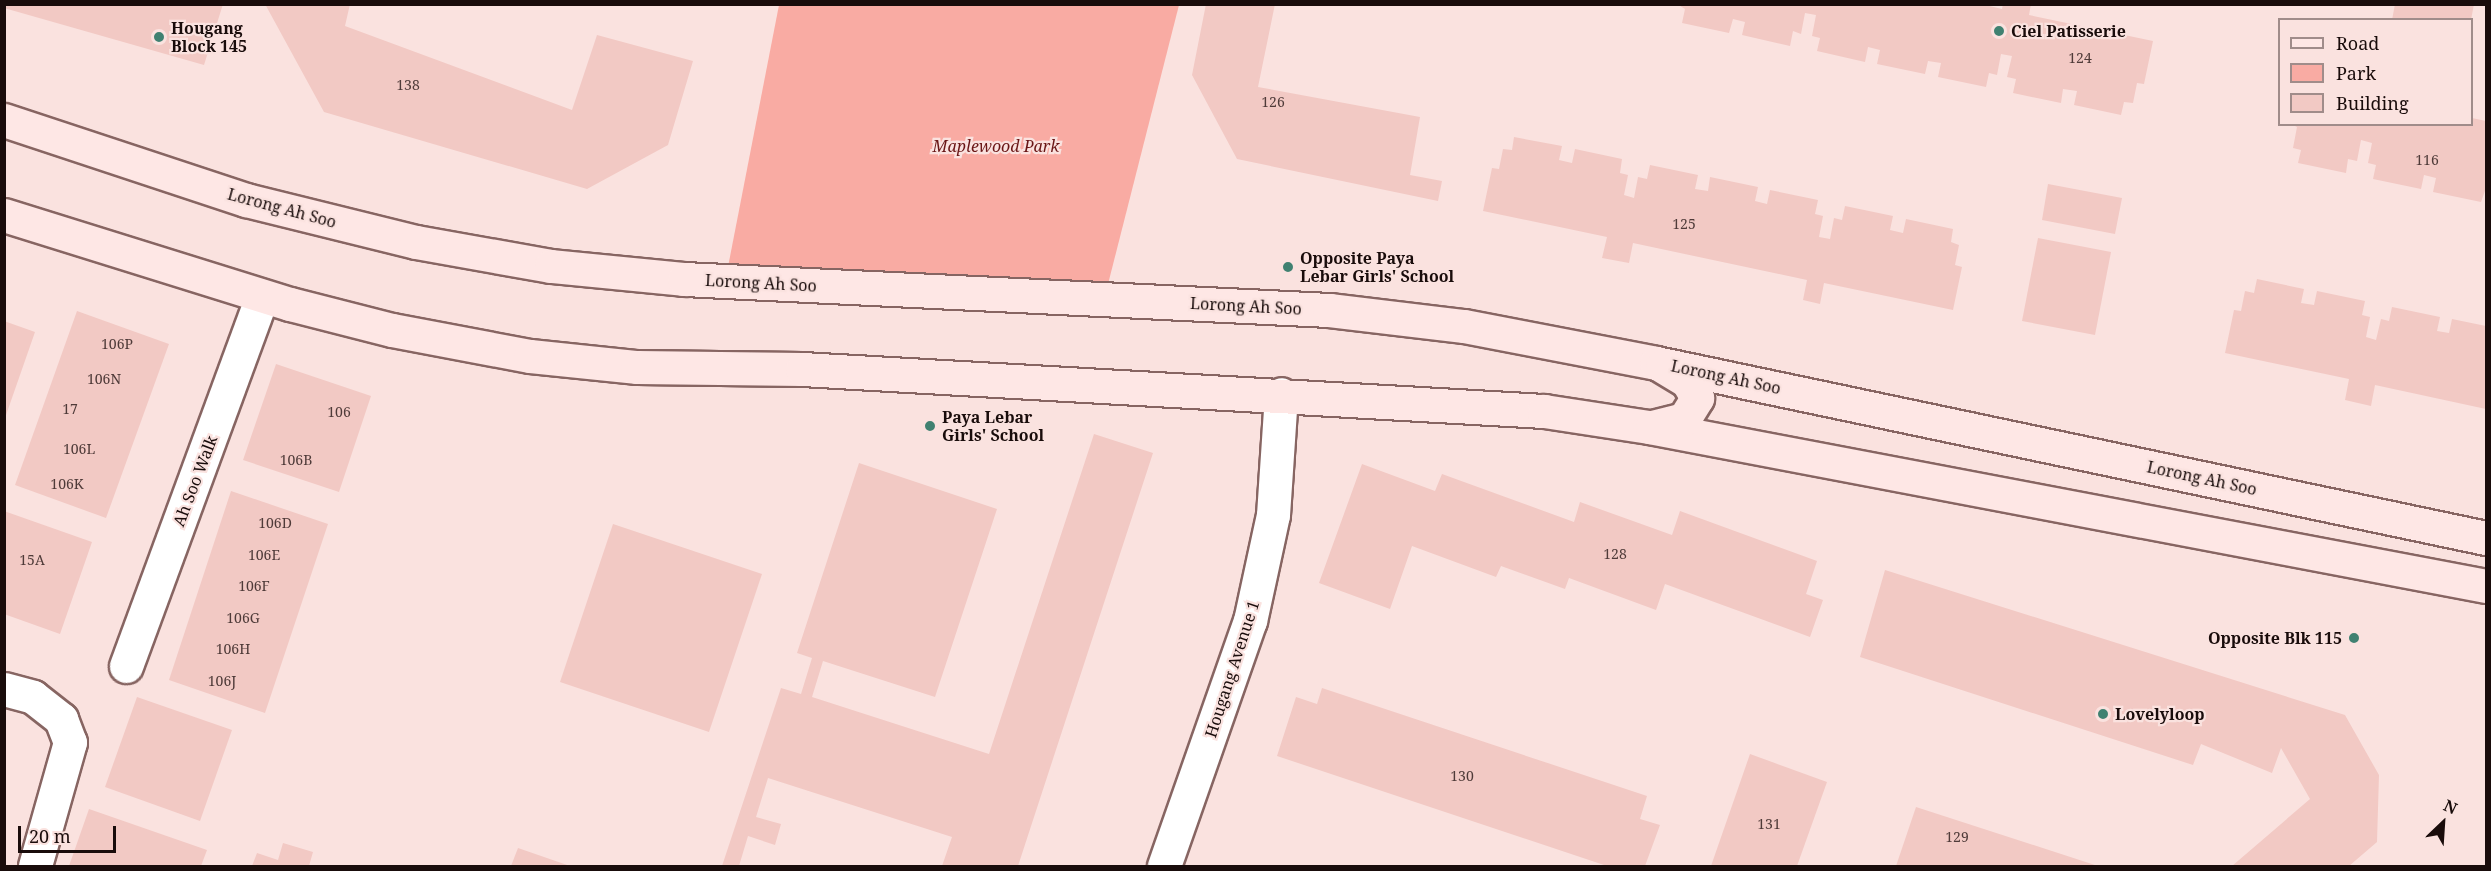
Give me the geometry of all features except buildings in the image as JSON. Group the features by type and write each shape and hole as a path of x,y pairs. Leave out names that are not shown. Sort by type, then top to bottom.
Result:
{"main road":[{"name":"Lorong Ah Soo","path":"4,120 246,200 416,242 551,266 684,279 1329,310 1464,326 1656,363 2487,538"},
{"path":"4,215 262,296 392,330 530,356 637,367 802,369 1281,394 1544,411 1649,427 2487,586"},
{"path":"1649,427 1684,419 1696,398 1687,381 1656,363"}],"street":[{"name":"Ah Soo Walk","path":"126,666 262,296"},
{"name":"Hougang Avenue 1","path":"1164,867 1250,621 1273,515 1281,394"},
{"path":"4,688 33,697 61,718 70,742 35,867"}],"green space":[{"name":"Maplewood Park","path":"779,5 1179,5 1106,292 727,272"}],"place":[{"name":"Ciel Patisserie","path":"1999,31"},
{"name":"Hougang Block 145","path":"159,37"},
{"name":"Opposite Paya Lebar Girls' School","path":"1288,267"},
{"name":"Paya Lebar Girls' School","path":"930,426"},
{"name":"Opposite Blk 115","path":"2354,638"},
{"name":"Lovelyloop","path":"2103,714"}]}
